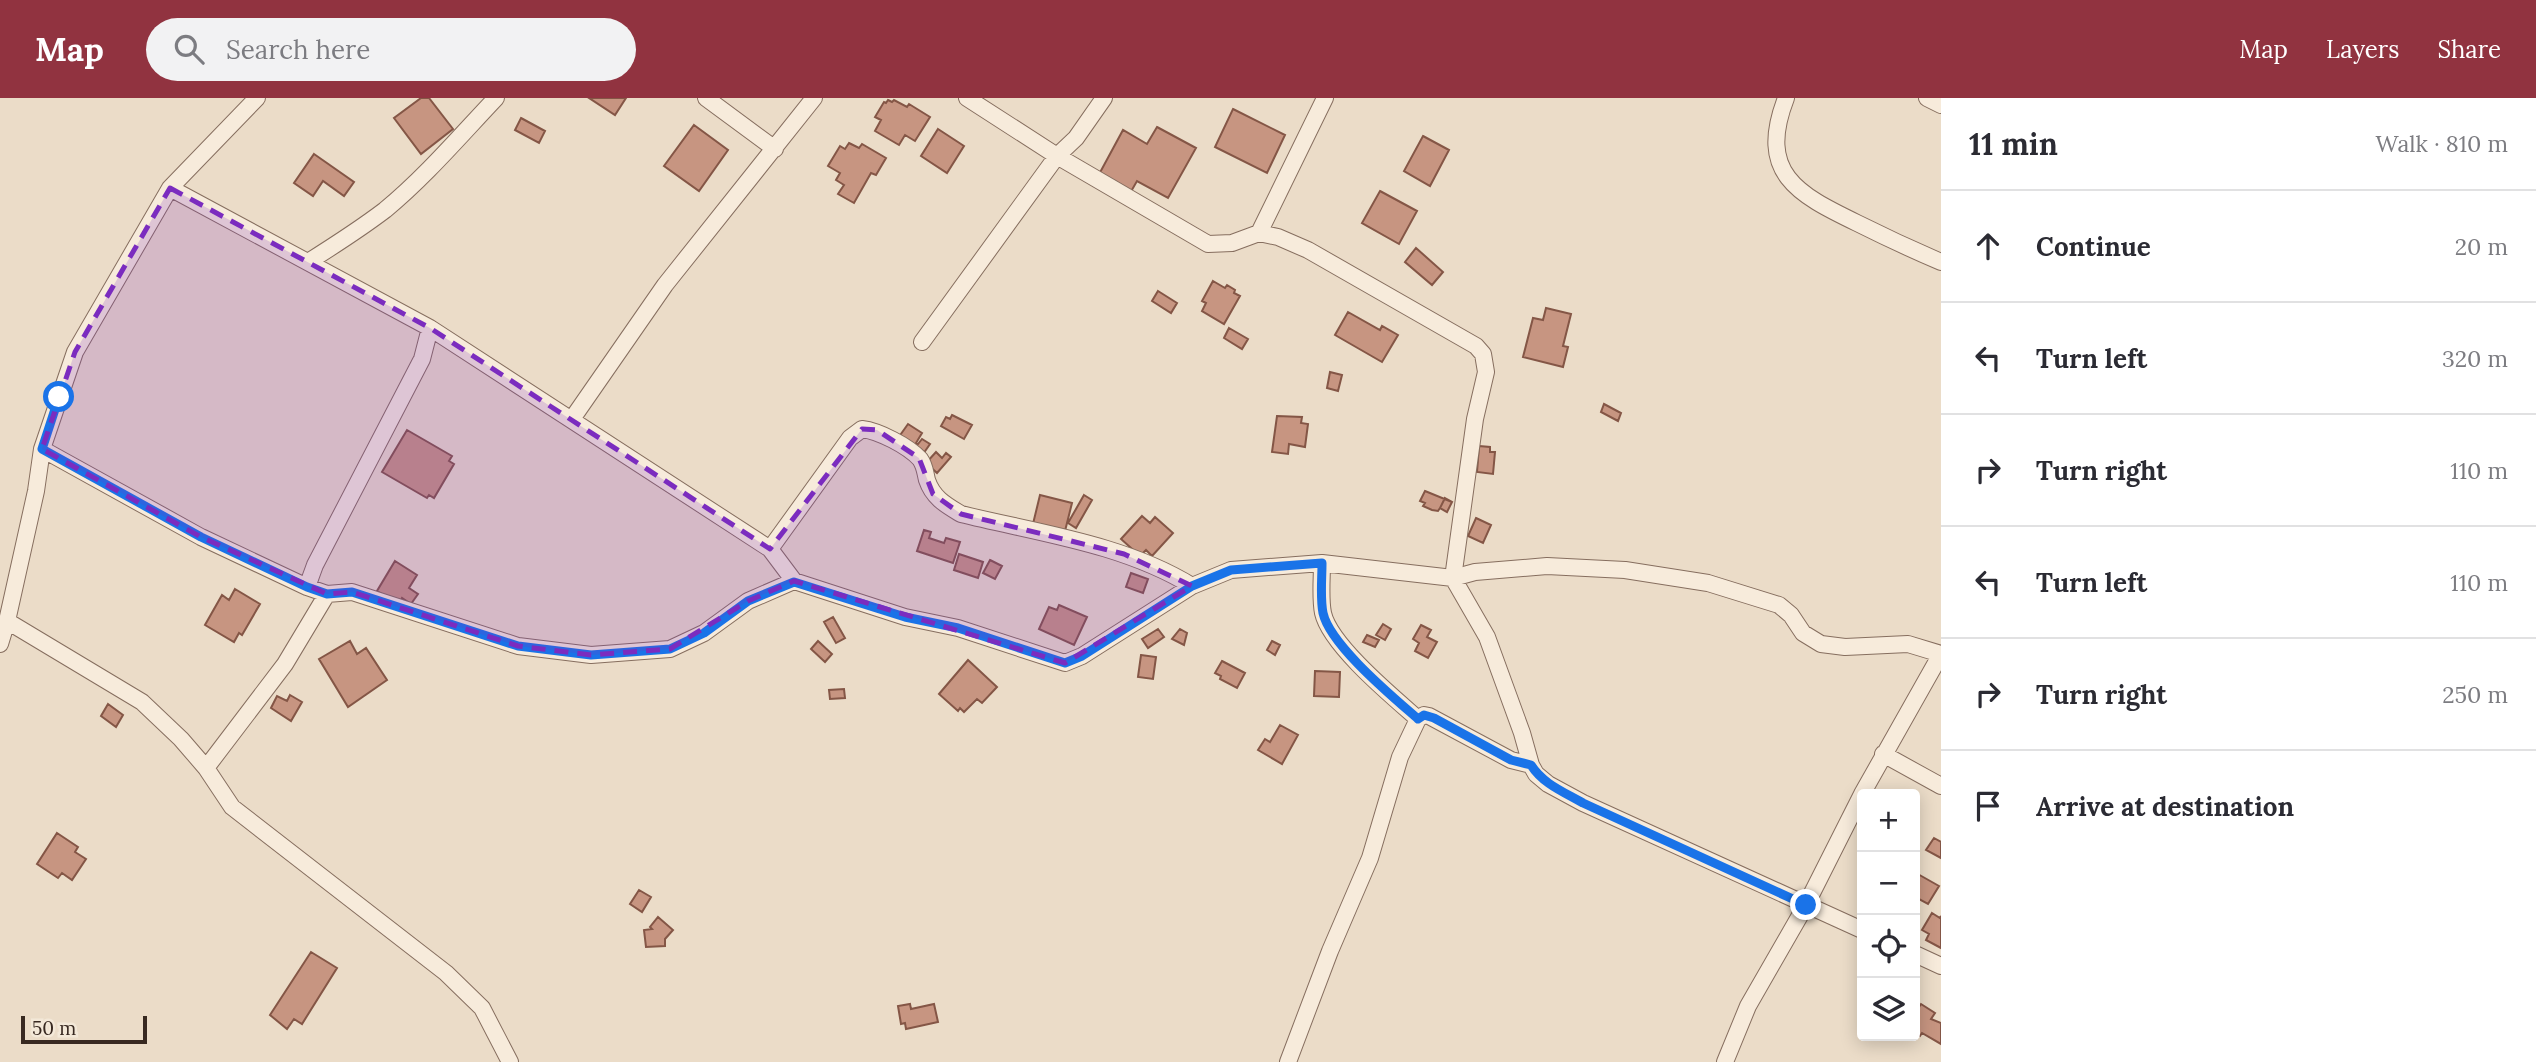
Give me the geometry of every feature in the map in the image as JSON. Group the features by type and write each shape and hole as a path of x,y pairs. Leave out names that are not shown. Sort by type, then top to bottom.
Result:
{"street":[{"path":"0,644 36,491 42,449 75,352 170,188 257,98"},
{"path":"308,262 356,232 387,208 496,98"},
{"path":"706,98 775,149"},
{"path":"572,419 665,285 814,98"},
{"path":"967,98 1057,156 1208,244 1232,243 1259,233 1278,237 1308,250 1476,346 1483,354 1486,372 1475,419 1453,578 1487,637 1536,774 1548,784 1583,803 1857,928"},
{"path":"922,342 1057,156 1076,138 1104,98"},
{"path":"1259,233 1325,98"},
{"path":"1786,98 1775,135 1776,152 1782,169 1791,182 1815,203 1941,262"},
{"path":"1927,98 1941,105"},
{"path":"170,188 430,328 770,549 794,582 905,617 958,628 1065,663 1082,656 1192,586 1231,570 1322,563 1453,578 1475,572 1547,566 1636,572 1708,583 1779,605 1791,615 1803,633 1821,644 1845,647 1908,644 1941,654 1865,789"},
{"path":"307,587 315,565 422,359 430,328"},
{"path":"770,549 850,438 862,429 877,430 919,458 933,494 961,514 1124,554 1168,572 1192,586"},
{"path":"42,449 201,537 307,587 327,594 352,592 518,646 591,655 670,649 704,633 748,601 794,582"},
{"path":"1322,563 1323,612 1327,624 1368,675 1418,719"},
{"path":"205,768 234,734 285,664 327,594"},
{"path":"7,621 142,702 181,739 232,807 446,972 482,1008 510,1062"},
{"path":"1288,1062 1330,951 1370,858 1400,757 1418,719 1424,715 1429,716 1511,760 1531,765"},
{"path":"1883,754 1941,786"},
{"path":"1725,1062 1748,1006 1806,905 1857,804"},
{"path":"1920,956 1941,966"}],"highlighted area":[{"path":"170,188 430,328 770,549 862,429 877,430 919,458 933,494 961,514 1124,554 1192,586 1065,663 794,581 748,601 670,649 591,655 518,646 352,592 327,594 201,537 42,449 75,352"}],"building":[{"path":"421,98 429,98 453,129 421,154 394,118"},
{"path":"589,98 626,98 615,115"},
{"path":"888,100 907,107 909,104 930,117 915,141 905,135 899,145 875,131 881,120 875,117"},
{"path":"1233,109 1285,135 1267,173 1215,147"},
{"path":"521,118 545,131 539,143 515,130"},
{"path":"694,125 728,150 699,191 664,166"},
{"path":"1157,127 1196,148 1168,198 1137,181 1129,195 1097,178 1123,130 1147,144"},
{"path":"938,129 964,146 947,173 921,156"},
{"path":"1423,136 1449,150 1430,186 1404,171"},
{"path":"849,143 859,148 862,144 886,158 876,175 871,173 854,203 838,194 844,185 836,180 840,173 828,166 840,146 845,149"},
{"path":"314,154 354,182 344,196 323,181 313,196 294,183"},
{"path":"1380,191 1417,211 1399,244 1362,223"},
{"path":"1416,248 1443,272 1432,285 1405,262"},
{"path":"1213,281 1225,288 1227,285 1240,296 1224,324 1202,311 1206,303 1202,301"},
{"path":"1158,291 1177,303 1171,313 1152,301"},
{"path":"1546,308 1571,314 1563,346 1568,347 1563,367 1523,357 1533,318 1543,320"},
{"path":"1348,312 1380,330 1382,326 1398,335 1382,362 1335,335"},
{"path":"1229,328 1248,339 1242,349 1224,338"},
{"path":"1330,372 1342,375 1338,391 1327,388"},
{"path":"1604,404 1621,413 1618,421 1601,412"},
{"path":"952,415 972,425 964,439 941,426 946,417 950,419"},
{"path":"1277,416 1302,417 1301,423 1308,424 1305,447 1289,444 1288,454 1272,452"},
{"path":"908,424 922,433 916,443 922,439 930,444 921,457 896,441"},
{"path":"407,430 452,456 449,461 454,464 434,498 429,495 427,498 382,472"},
{"path":"1479,446 1490,447 1490,452 1495,452 1493,474 1477,472"},
{"path":"936,452 942,458 946,453 951,457 937,473 926,463"},
{"path":"1425,491 1452,502 1447,512 1440,508 1438,511 1423,506 1425,503 1420,501"},
{"path":"1040,495 1072,503 1064,535 1032,528"},
{"path":"1084,495 1092,500 1076,528 1068,523"},
{"path":"1445,498 1452,502 1447,512 1440,508"},
{"path":"1142,516 1150,523 1155,517 1173,533 1152,556 1146,550 1140,556 1121,539"},
{"path":"1476,518 1491,525 1483,543 1468,536"},
{"path":"924,530 931,532 929,538 944,543 946,538 960,542 953,563 917,551"},
{"path":"959,554 983,562 978,578 954,570"},
{"path":"990,560 1002,566 995,579 983,573"},
{"path":"395,561 417,575 409,588 418,594 411,604 402,598 399,604 377,591"},
{"path":"1131,573 1148,579 1143,593 1126,587"},
{"path":"235,589 260,604 242,635 239,633 234,642 205,625 222,595 229,600"},
{"path":"1059,605 1087,617 1074,645 1039,629 1049,607 1057,610"},
{"path":"833,617 845,638 836,643 824,622"},
{"path":"1383,624 1391,629 1385,640 1376,635"},
{"path":"1421,625 1431,630 1427,637 1437,642 1428,658 1415,651 1419,643 1413,639"},
{"path":"1158,629 1164,637 1148,648 1142,639"},
{"path":"1180,629 1187,633 1184,645 1172,639"},
{"path":"1367,635 1379,640 1375,647 1363,642"},
{"path":"350,641 357,654 366,648 387,680 348,707 319,659"},
{"path":"818,641 832,654 825,662 811,649"},
{"path":"1272,641 1280,645 1275,655 1267,650"},
{"path":"1141,655 1156,657 1153,679 1138,677"},
{"path":"968,660 997,687 982,703 977,699 964,712 960,708 958,711 939,694"},
{"path":"1222,661 1245,673 1237,688 1220,679 1221,676 1215,673"},
{"path":"1315,671 1340,672 1339,697 1314,696"},
{"path":"844,689 845,698 830,699 829,690"},
{"path":"290,695 302,702 291,721 271,708 277,696 287,701"},
{"path":"108,704 123,715 116,727 101,716"},
{"path":"1280,725 1298,735 1282,764 1258,750 1265,739 1270,742"},
{"path":"57,833 78,847 75,852 86,859 72,880 62,873 58,878 37,864"},
{"path":"1934,838 1941,842 1941,858 1926,850"},
{"path":"1920,875 1939,886 1928,904 1920,900"},
{"path":"639,890 651,897 642,912 630,904"},
{"path":"1932,913 1940,918 1941,916 1941,948 1926,940 1929,934 1922,930"},
{"path":"658,917 673,930 665,939 665,946 646,947 644,930 652,929 650,927"},
{"path":"311,952 337,968 302,1024 294,1019 287,1029 270,1015"},
{"path":"910,1004 911,1009 934,1004 938,1022 906,1029 905,1023 901,1024 898,1006"},
{"path":"1920,1006 1935,1013 1931,1019 1941,1023 1941,1044 1922,1033 1920,1036"}],"route":[{"path":"59,397 42,449 201,537 327,594 352,592 518,646 591,655 670,649 704,633 748,601 794,582 905,617 958,628 1065,663 1082,656 1192,586 1231,570 1322,563 1323,612 1327,624 1368,675 1418,719 1424,715 1434,718 1511,760 1531,765 1536,774 1548,784 1583,803 1806,905"}]}
